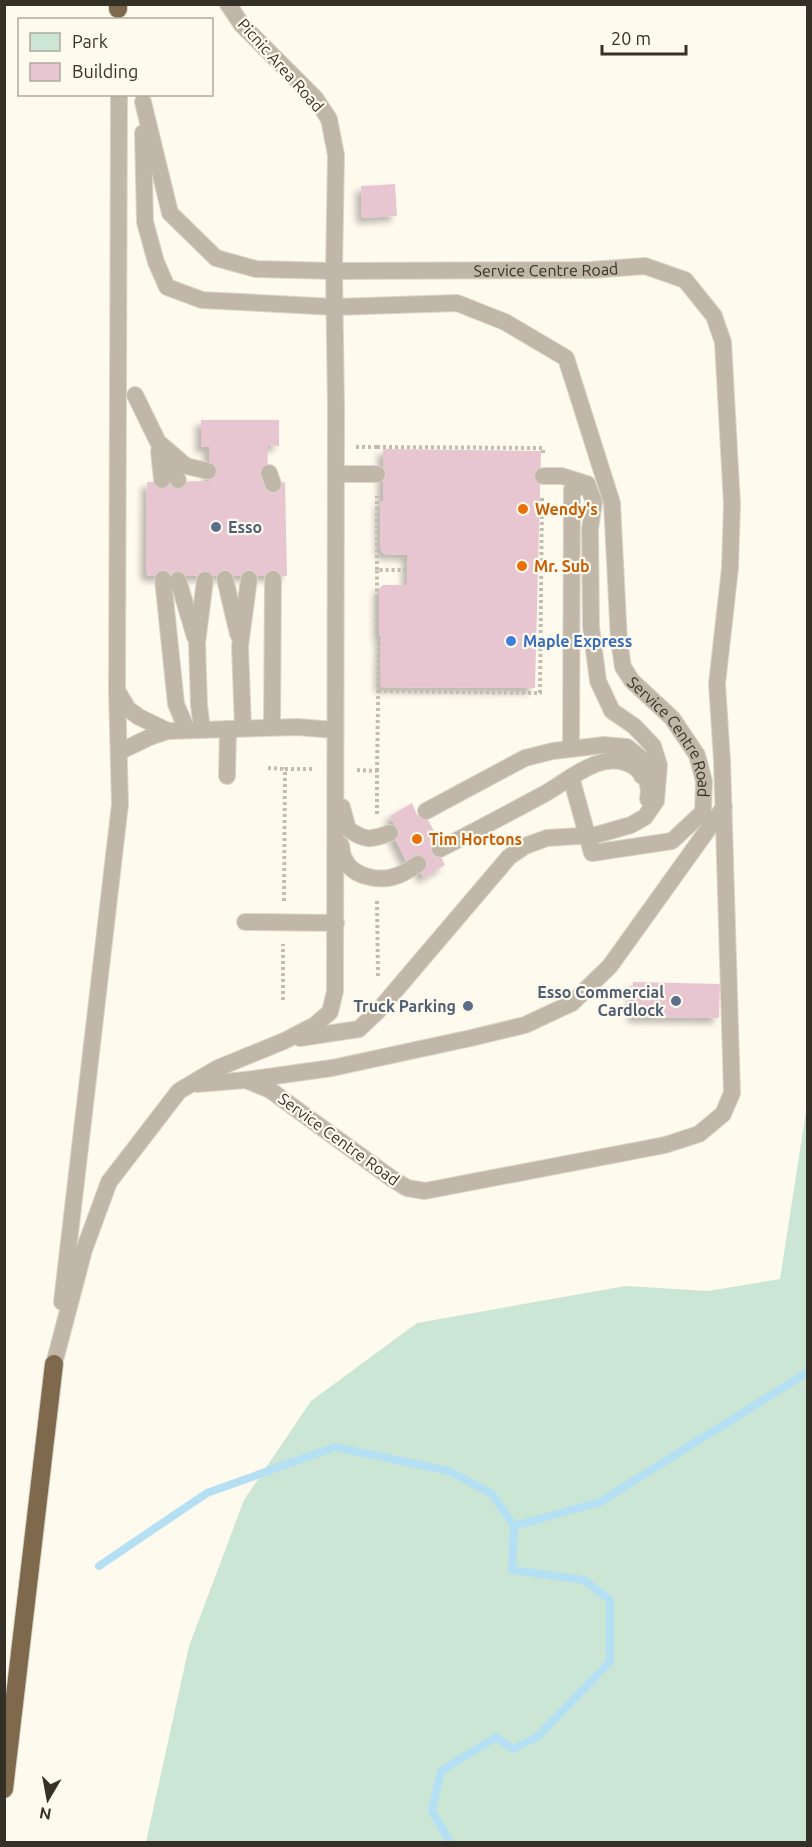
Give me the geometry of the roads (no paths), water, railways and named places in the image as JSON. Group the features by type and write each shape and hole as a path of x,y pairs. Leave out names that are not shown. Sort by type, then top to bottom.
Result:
{"highway":[{"path":"4,1789 54,1364"}],"lane":[{"name":"Picnic Area Road","path":"228,4 242,25 315,98 329,119 336,155 334,271"},
{"path":"54,1364 120,804 117,691 119,96"},
{"name":"Service Centre Road","path":"141,98 170,213 216,258 256,269 334,271 591,270 645,266 685,280 714,316 723,342 732,504 730,568 717,684 724,807 732,1093 723,1114 699,1134 665,1145 425,1191 407,1188 270,1090 246,1080"},
{"name":"Service Centre Road","path":"141,98 145,222 156,262 167,287 202,300 335,307 457,303 505,322 566,358 612,502 619,641 623,667 632,681 672,718 697,755 704,781 703,812 672,841 592,853 586,835"},
{"path":"54,1364 84,1250 109,1182 179,1091 218,1068 284,1041 315,1025 330,1012 335,992 336,923 334,271"},
{"path":"135,395 158,442 170,480"},
{"path":"158,442 186,466 201,473"},
{"path":"336,474 377,474"},
{"path":"543,476 562,476 587,484"},
{"path":"284,1041 359,1029 378,1011 509,857 525,846 547,838 586,835 631,825 645,817 656,801 659,765 653,746 634,726 612,711 598,681 591,627 591,529 594,502 587,484"},
{"path":"572,749 572,490 587,484"},
{"path":"195,730 176,704 170,579 197,643"},
{"path":"225,579 240,646"},
{"path":"227,776 235,729 240,646 249,579"},
{"path":"272,728 273,579"},
{"path":"195,730 199,705 197,643 205,580"},
{"path":"117,691 134,713 168,731"},
{"path":"119,752 168,731 272,728 335,730"},
{"path":"426,811 525,758 553,751 604,746 627,747 643,760 649,791 645,817"},
{"path":"440,849 586,769 608,761 628,763 640,772 649,791"},
{"path":"571,777 586,835"},
{"path":"336,782 348,829 361,838 377,837 390,832"},
{"name":"Service Centre Road","path":"179,1091 199,1083 246,1080 332,1068 471,1038 525,1025 572,1003 610,966 724,807"},
{"path":"336,830 345,860 355,871 384,880 399,876 418,864"},
{"path":"245,922 336,923"}],"waterway":[{"path":"514,1526 600,1502 808,1372"},
{"path":"99,1566 207,1493 335,1447 449,1471 492,1494 514,1526 512,1570 584,1580 610,1600 610,1662 537,1737 513,1749 496,1737 441,1771 432,1811 450,1842"}],"place":[{"name":"Wendy's","path":"523,509"},
{"name":"Esso","path":"216,527"},
{"name":"Mr. Sub","path":"522,566"},
{"name":"Maple Express","path":"511,641"},
{"name":"Tim Hortons","path":"417,839"},
{"name":"Esso Commercial Cardlock","path":"676,1001"},
{"name":"Truck Parking","path":"468,1006"}]}
